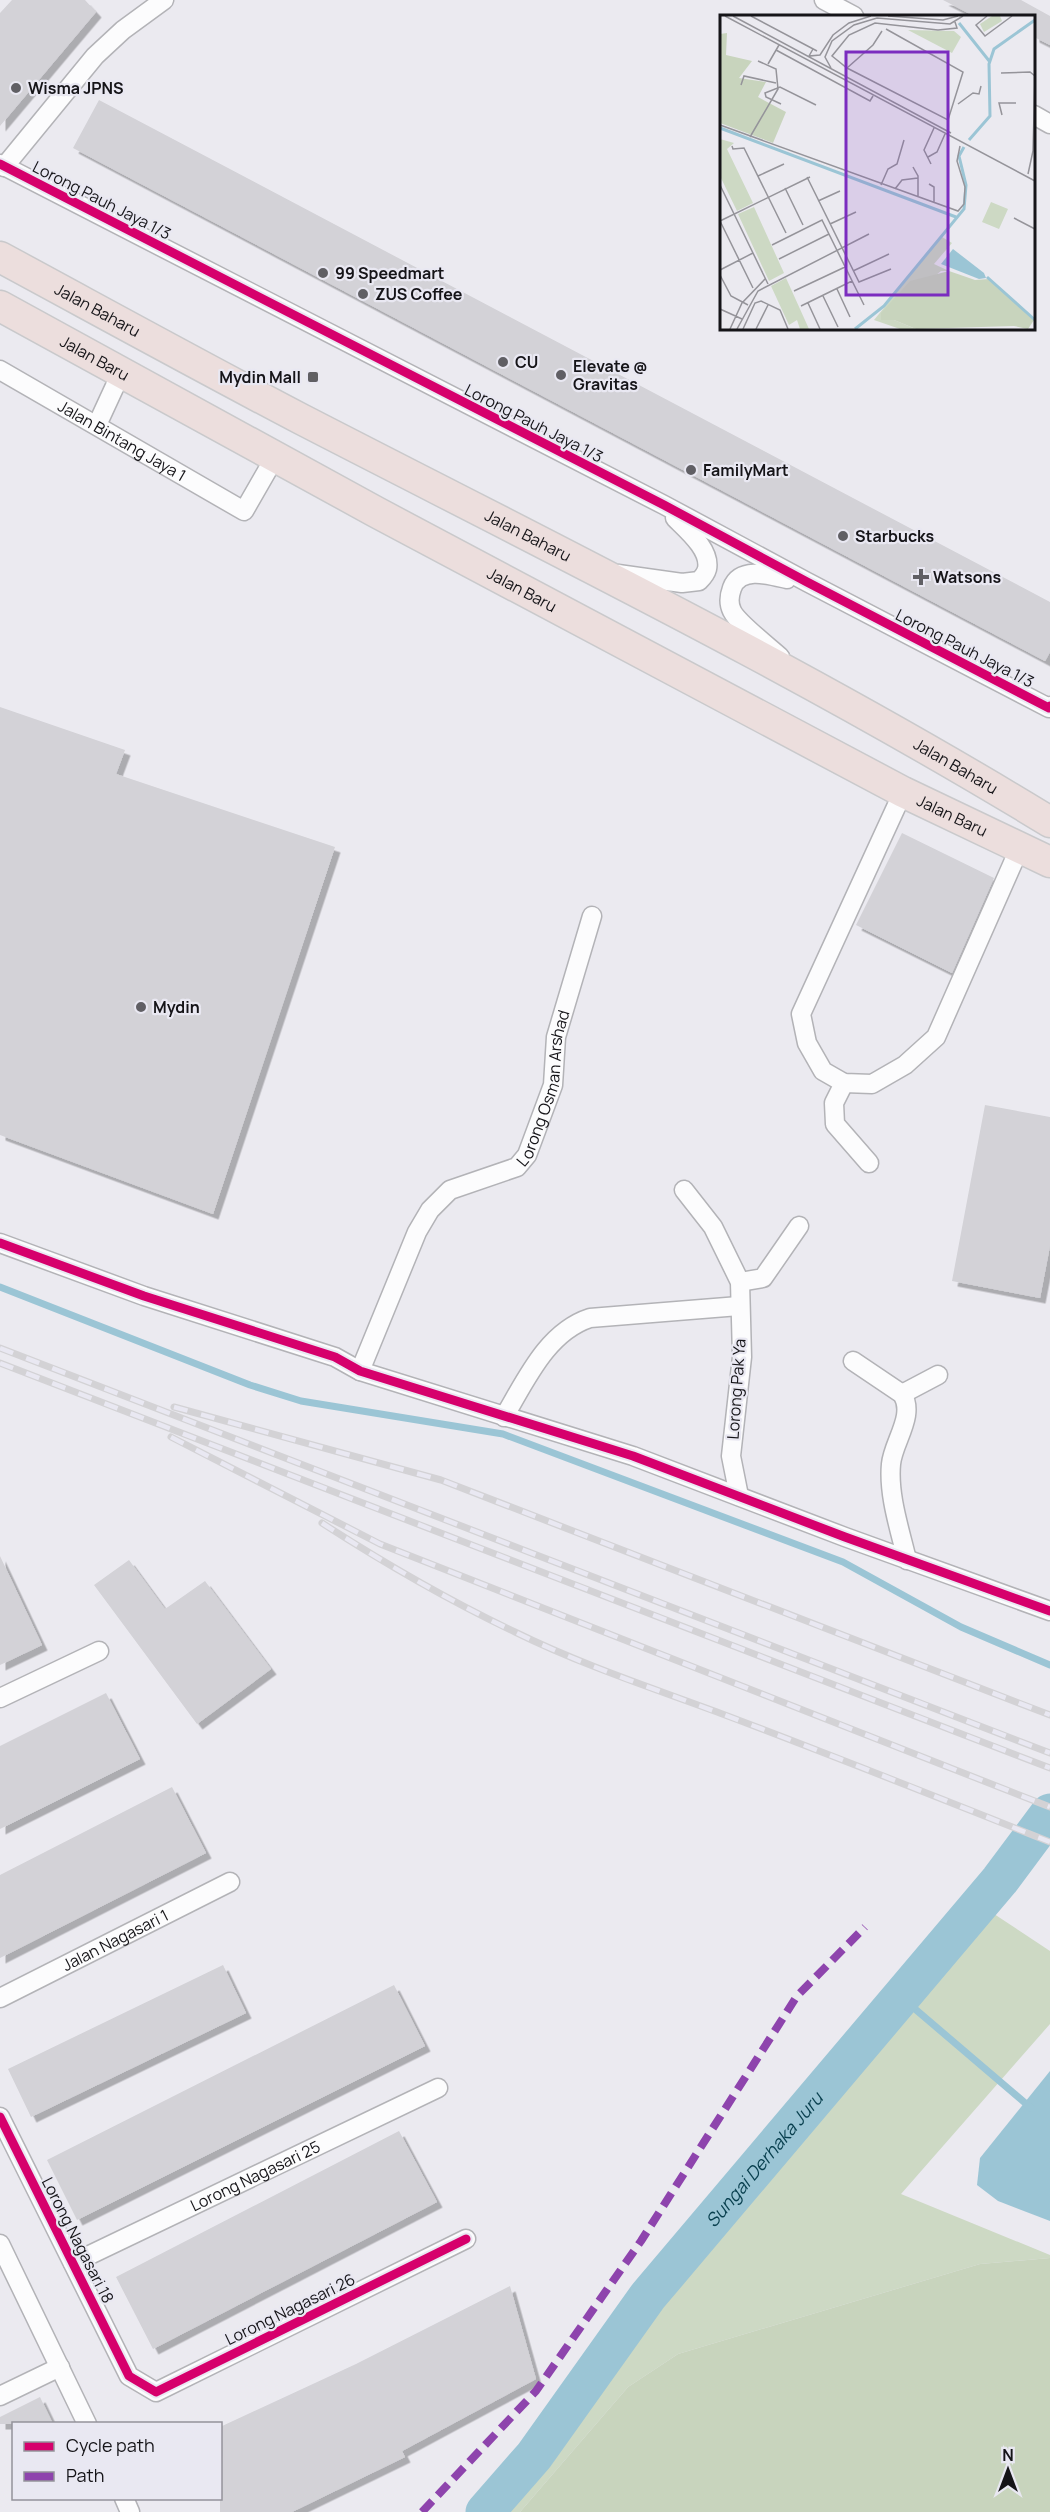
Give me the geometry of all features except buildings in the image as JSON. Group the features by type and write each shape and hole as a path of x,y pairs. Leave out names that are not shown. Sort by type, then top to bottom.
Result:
{"highway":[{"name":"Jalan Baharu","path":"0,257 300,418 602,572 801,677 1050,822"},
{"name":"Jalan Baru","path":"0,306 275,457 903,792 1050,862"}],"street":[{"path":"2,165 95,56 123,30 164,0"},
{"path":"824,0 852,15"},
{"path":"1035,116 1050,124"},
{"name":"Lorong Pauh Jaya 1/3","path":"2,165 664,505 807,582 1050,707"},
{"name":"Jalan Bintang Jaya 1","path":"0,370 244,511 275,457"},
{"path":"97,425 121,374"},
{"path":"602,572 682,583 699,581 707,570 706,557 695,538 664,505"},
{"path":"801,677 732,612 729,598 734,584 744,576 759,573 807,582"},
{"path":"903,792 801,1014 807,1043 823,1071 844,1083 872,1084 905,1065 936,1037 1020,847"},
{"name":"Lorong Osman Arshad","path":"360,1371 417,1232 430,1210 450,1190 517,1167 527,1155 553,1085 556,1037 592,916"},
{"path":"844,1083 834,1103 835,1124 869,1163"},
{"name":"Lorong Pak Ya","path":"684,1190 713,1227 740,1282 742,1357 731,1456 739,1496"},
{"path":"740,1282 763,1278 799,1226"},
{"path":"0,1243 144,1296 335,1357 360,1371 633,1456 907,1560 1050,1611"},
{"path":"504,1417 533,1368 562,1331 575,1323 590,1318 739,1306"},
{"path":"853,1361 902,1394 906,1400 906,1415 891,1463 891,1488 907,1560"},
{"path":"902,1394 938,1374"},
{"path":"0,1698 99,1651"},
{"name":"Jalan Nagasari 1","path":"0,1998 230,1882"},
{"name":"Lorong Nagasari 25","path":"73,2263 438,2088"},
{"name":"Lorong Nagasari 18","path":"0,2117 129,2376"},
{"name":"Lorong Nagasari 26","path":"129,2376 156,2392 466,2240"},
{"path":"0,2244 86,2422"},
{"path":"0,2396 60,2367"}],"green space":[{"path":"988,1910 1050,1951 1050,2024 901,2194 1050,2255 1050,2258 980,2264 678,2354 628,2387 520,2512 492,2512 572,2414 653,2303"},
{"path":"1050,2258 1050,2512 520,2512 628,2387 678,2354 980,2264"}],"water":[{"path":"1050,2071 1050,2221 998,2201 977,2185 980,2158"}],"waterway":[{"path":"0,1287 250,1385 301,1401 503,1434 843,1562 961,1627 1050,1665"},
{"name":"Sungai Derhaka Juru","path":"485,2512 534,2456 648,2296 1000,1880 1050,1813"},
{"path":"901,1997 1031,2108"}],"railway":[{"path":"0,1348 1050,1753"},
{"path":"0,1363 1050,1768"},
{"path":"174,1407 441,1480 1050,1715"},
{"path":"171,1437 380,1544 1050,1807"},
{"path":"322,1523 441,1594 540,1644 1050,1842"}],"marked path":[{"path":"422,2512 536,2391 641,2241 797,1996 865,1927"}],"cycle path":[{"path":"0,164 664,505 1049,708 1050,706"},
{"path":"0,1243 144,1296 335,1357 360,1371 633,1456 845,1537 1050,1611"},
{"path":"0,2117 129,2376 156,2392 466,2239"}],"place":[{"name":"Wisma JPNS","path":"16,88"},
{"name":"99 Speedmart","path":"323,273"},
{"name":"ZUS Coffee","path":"363,294"},
{"name":"CU","path":"503,362"},
{"name":"Elevate @ Gravitas","path":"561,375"},
{"name":"Mydin Mall","path":"313,377"},
{"name":"FamilyMart","path":"691,470"},
{"name":"Starbucks","path":"843,536"},
{"name":"Watsons","path":"921,577"},
{"name":"Mydin","path":"141,1007"}]}
